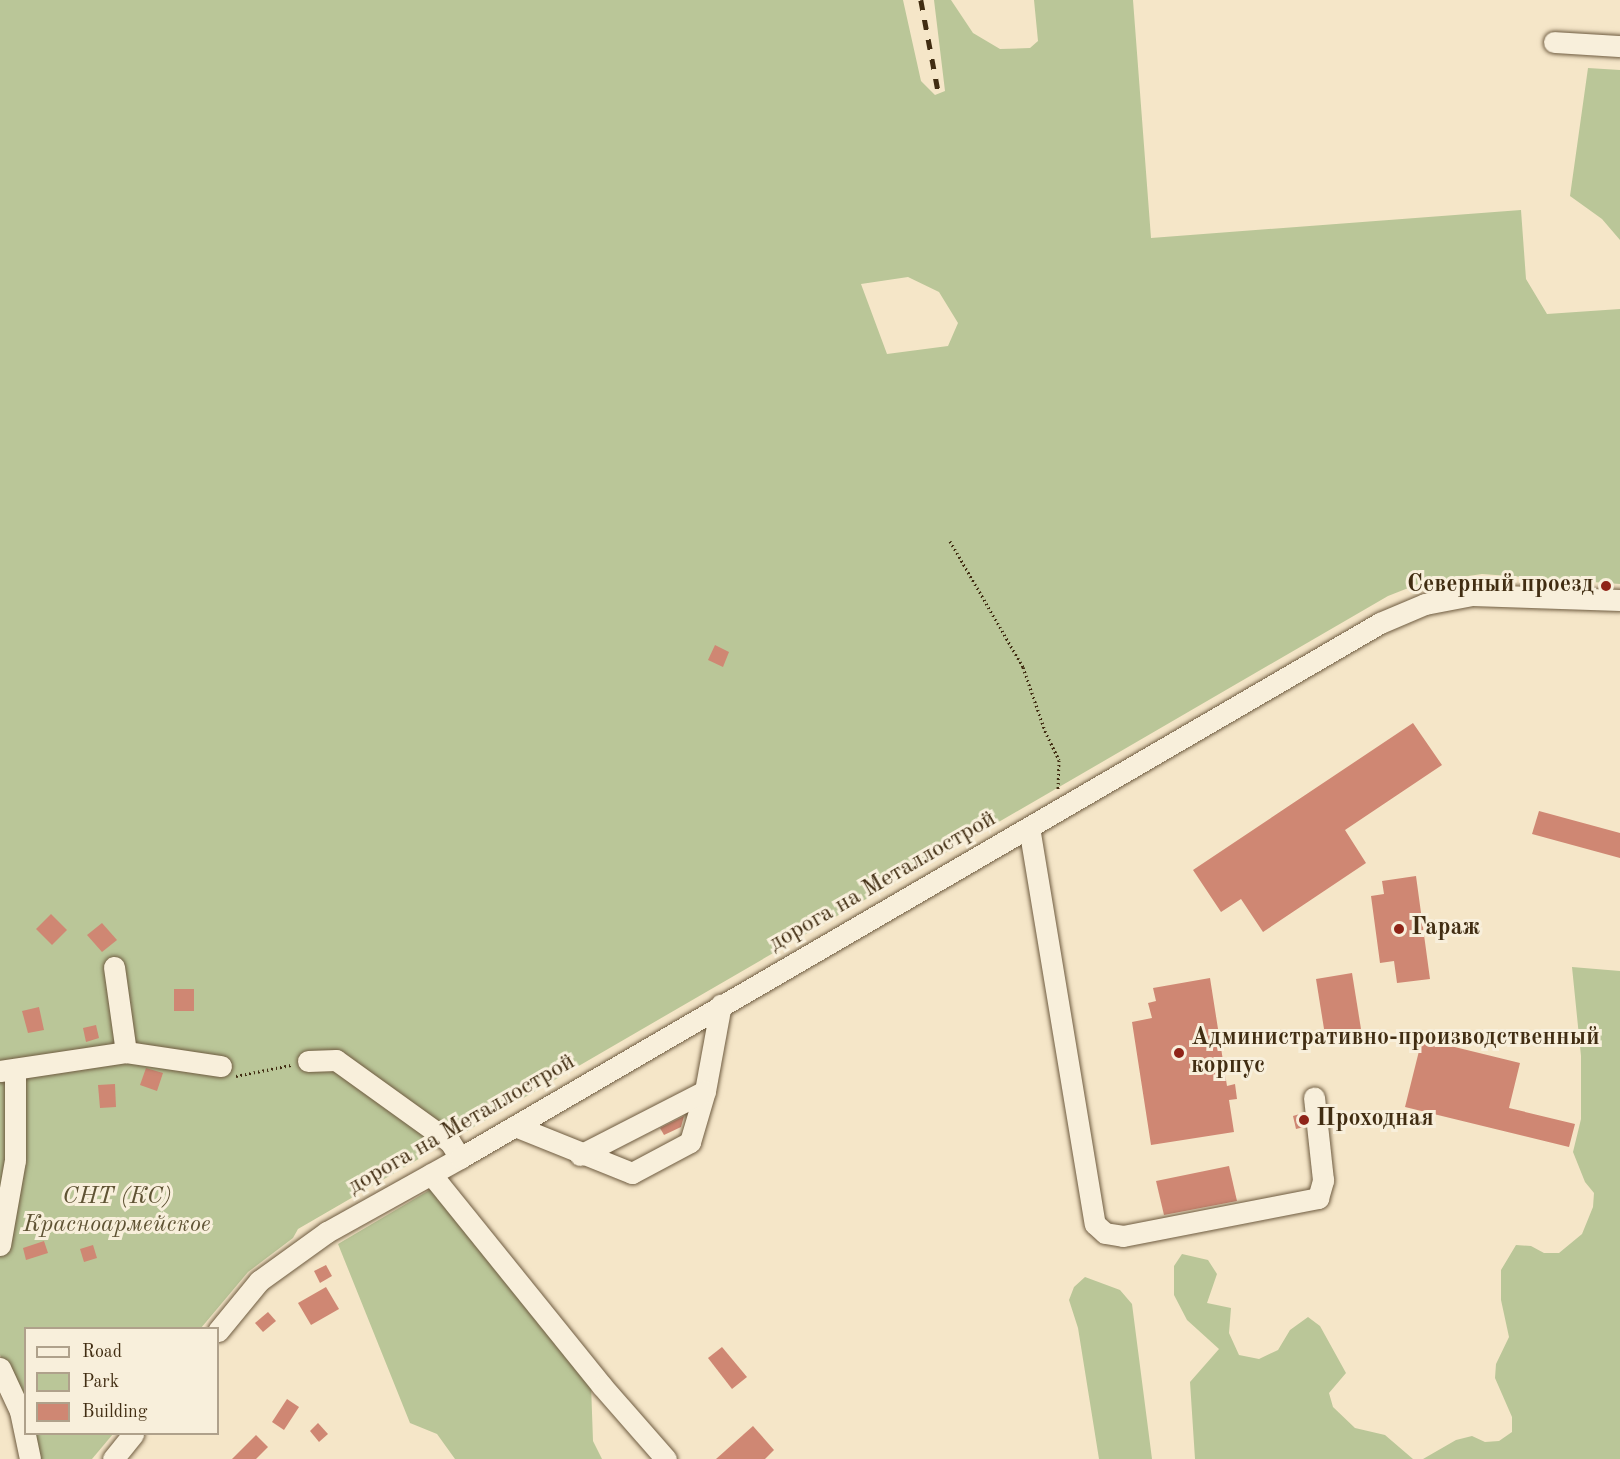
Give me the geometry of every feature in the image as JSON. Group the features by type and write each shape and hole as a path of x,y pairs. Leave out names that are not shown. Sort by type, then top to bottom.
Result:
{"street":[{"path":"1554,42 1620,46"},
{"name":"дорога на Металлострой","path":"219,1329 259,1281 327,1232 460,1158 721,1004 1380,623 1425,604 1472,595 1620,600"},
{"path":"1029,827 1095,1224 1105,1233 1123,1236 1318,1198 1323,1180 1314,1097"},
{"path":"114,967 126,1052"},
{"path":"515,1126 580,1155 632,1173 690,1142 705,1091 721,1004"},
{"path":"0,1245 15,1160 8,1070 126,1052 221,1066"},
{"path":"308,1061 336,1060 450,1142 460,1158"},
{"path":"580,1155 705,1091"},
{"path":"430,1174 666,1459"},
{"path":"0,1368 20,1411 24,1430"},
{"path":"25,1435 30,1459"},
{"path":"113,1459 133,1435"}],"path":[{"path":"950,541 1023,667 1045,731 1059,760 1057,787"},
{"path":"221,1066 231,1077 308,1061"}],"green space":[{"name":"СНТ (КС) Красноармейское","path":"0,0 903,0 921,81 935,95 945,91 934,0 951,0 973,33 1000,49 1030,48 1038,41 1034,0 1133,0 1151,238 1521,210 1526,279 1547,314 1620,309 1620,584 1482,574 1421,583 1388,596 298,1229 293,1238 248,1272 202,1327 24,1327 24,1405 0,1355","holes":["908,277 939,292 958,323 948,346 887,354 861,284"]},
{"path":"1588,68 1620,70 1620,240 1602,219 1570,196"},
{"path":"1572,967 1620,971 1620,1459 1423,1459 1456,1440 1472,1436 1485,1442 1499,1441 1512,1432 1512,1417 1495,1378 1496,1364 1509,1337 1501,1300 1501,1270 1516,1245 1531,1246 1544,1253 1559,1253 1582,1234 1593,1207 1594,1193 1585,1182 1573,1152 1581,1119 1581,1056"},
{"path":"433,1188 591,1384 593,1441 602,1459 455,1459 437,1434 410,1423 338,1244"},
{"path":"1182,1254 1208,1260 1217,1274 1207,1303 1231,1308 1229,1333 1239,1355 1259,1359 1278,1350 1290,1330 1308,1317 1320,1326 1346,1373 1329,1393 1333,1407 1355,1428 1385,1435 1413,1459 1195,1459 1190,1382 1219,1349 1187,1320 1174,1295 1174,1266"},
{"path":"1085,1277 1120,1290 1132,1304 1152,1459 1099,1459 1078,1328 1069,1300 1074,1287"},
{"path":"32,1435 112,1435 92,1459 35,1459"}],"building":[{"path":"715,645 729,652 723,667 708,660"},
{"path":"1413,723 1442,765 1345,830 1366,863 1263,932 1241,899 1221,912 1193,870"},
{"path":"1539,811 1620,833 1620,858 1532,834"},
{"name":"Гараж","path":"1416,876 1430,979 1397,983 1394,961 1380,963 1371,896 1384,894 1382,881"},
{"path":"51,914 67,930 52,945 36,929"},
{"path":"102,923 117,940 102,952 87,935"},
{"path":"1352,973 1361,1029 1325,1035 1316,979"},
{"name":"Административно-производственный корпус","path":"1210,978 1227,1086 1235,1084 1237,1099 1229,1100 1234,1132 1151,1145 1132,1022 1152,1018 1148,1003 1156,1001 1153,988"},
{"path":"174,989 194,989 194,1011 174,1011"},
{"path":"39,1007 44,1030 28,1033 22,1011"},
{"path":"96,1025 99,1038 86,1042 83,1028"},
{"path":"1422,1039 1520,1063 1509,1108 1575,1124 1569,1147 1405,1107"},
{"path":"146,1068 163,1073 157,1091 140,1085"},
{"path":"115,1084 116,1107 100,1108 98,1085"},
{"path":"1303,1113 1304,1127 1296,1129 1293,1116"},
{"path":"684,1116 681,1127 664,1135 660,1128"},
{"path":"1229,1166 1237,1201 1164,1215 1156,1181"},
{"path":"44,1241 48,1253 26,1260 23,1248"},
{"path":"93,1245 97,1258 84,1262 80,1249"},
{"path":"326,1265 332,1276 320,1283 314,1271"},
{"path":"326,1287 339,1309 311,1325 298,1303"},
{"path":"268,1312 276,1321 263,1332 255,1323"},
{"path":"722,1347 747,1377 732,1389 708,1358"},
{"path":"287,1399 299,1407 284,1430 272,1422"},
{"path":"318,1423 328,1434 319,1442 310,1431"},
{"path":"753,1426 774,1450 765,1459 716,1459"},
{"path":"256,1435 268,1447 256,1459 232,1459"}],"railway":[{"path":"921,0 938,90"}],"place":[{"name":"Северный проезд","path":"1606,586"},
{"name":"Гараж","path":"1399,929"},
{"name":"Административно-производственный корпус","path":"1179,1053"},
{"name":"Проходная","path":"1304,1120"}]}
